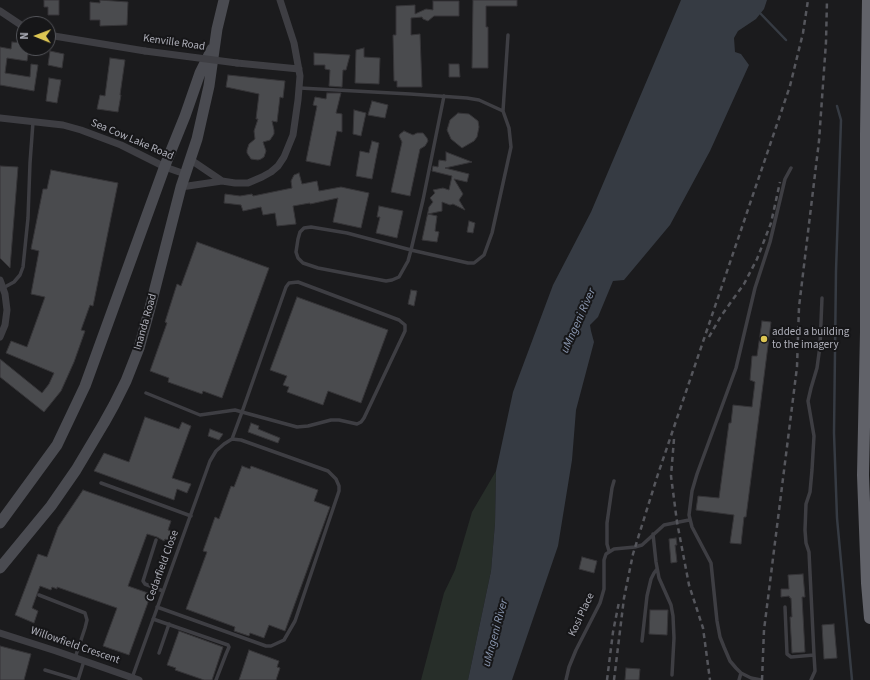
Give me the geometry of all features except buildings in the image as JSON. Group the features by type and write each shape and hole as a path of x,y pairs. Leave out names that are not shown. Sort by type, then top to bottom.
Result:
{"highway":[{"path":"868,0 868,192 863,475 867,583 870,618"}],"main road":[{"name":"Inanda Road","path":"0,568 65,487 104,423 126,381 139,348 181,187 197,138 209,86 215,42 224,0"},
{"name":"Inanda Road","path":"0,523 57,444 85,386 200,73 215,42"}],"street":[{"path":"181,187 222,181 248,183 262,178 278,166 284,157 293,135 300,88 299,69 294,43 280,0"},
{"path":"0,11 16,22"},
{"name":"Kenville Road","path":"56,36 237,63 299,69"},
{"name":"Sea Cow Lake Road","path":"0,118 33,120 62,125 121,145 165,167 185,174"},
{"path":"191,160 222,181"},
{"path":"0,280 7,310 5,325 0,337"},
{"name":"Willowfield Crescent","path":"1,633 84,660 136,679"}],"lane":[{"path":"444,96 423,200 411,250 406,268 399,277 386,281 302,263 298,258 296,246 300,232 304,228 311,227 347,233 411,250 468,263 474,263 484,254 492,233 510,147 510,128 503,112 508,36"},
{"path":"300,88 467,98 479,100 503,112"},
{"path":"3,288 14,282 20,275 23,267 28,218 33,120"},
{"path":"761,680 751,678 741,673 730,661 720,637 711,563 689,520 692,491 736,368 755,288 770,242 785,180 790,168"},
{"path":"146,393 200,415 235,410 242,412 297,427 308,426 331,420 339,420 355,424 359,423 364,418 405,331 405,325 399,320 298,282 289,283 286,287 242,412 232,440 241,440 328,472 336,479 339,486 339,491 295,621 284,640 271,646 157,607"},
{"path":"811,680 815,671 809,552 806,543 805,530 806,504 810,492 814,436 808,401 817,368 820,346 822,298"},
{"name":"Cedarfield Close","path":"136,679 157,607 210,461 216,451 224,444 232,440"},
{"path":"614,481 607,523 607,544 609,551 642,545 664,524 689,520"},
{"path":"101,482 190,516"},
{"path":"653,534 659,578 671,605 673,616 674,638 672,675"},
{"path":"156,540 143,581 145,584 163,591"},
{"name":"Kosi Place","path":"566,680 569,667 576,650 600,603 604,589 604,560 609,551"},
{"path":"642,642 647,596 651,579 657,569"},
{"path":"39,595 85,613 87,620 75,658"},
{"path":"785,606 787,654 791,657 814,655"},
{"path":"153,619 228,645 216,680"},
{"path":"159,653 168,624"},
{"path":"45,670 78,680 84,660"},
{"path":"739,680 741,673"}],"shaded area":[{"path":"496,471 495,523 491,571 468,680 421,680 444,593 455,570 472,512"}],"water":[{"name":"uMngeni River","path":"681,0 767,0 764,9 756,19 738,31 734,38 735,52 741,54 749,65 710,151 670,225 624,280 613,281 598,317 590,325 594,342 576,410 572,460 558,546 512,680 468,680 491,571 495,523 496,471 513,392 553,285 591,212"}],"waterway":[{"path":"759,12 786,40"},
{"path":"837,106 841,120 836,271 834,433 837,518 852,680"}],"railway":[{"path":"614,680 624,598 633,554 658,474 790,86 803,33 808,0"},
{"path":"762,680 764,630 797,367 799,307 819,141 826,42 827,0"},
{"path":"709,337 721,316 744,284 757,259 771,223 780,182"},
{"path":"674,439 671,476 677,522 689,585 703,628 710,680"},
{"path":"607,680 613,632 619,602"}],"place":[{"name":"added a building to the imagery","path":"764,339"}]}
